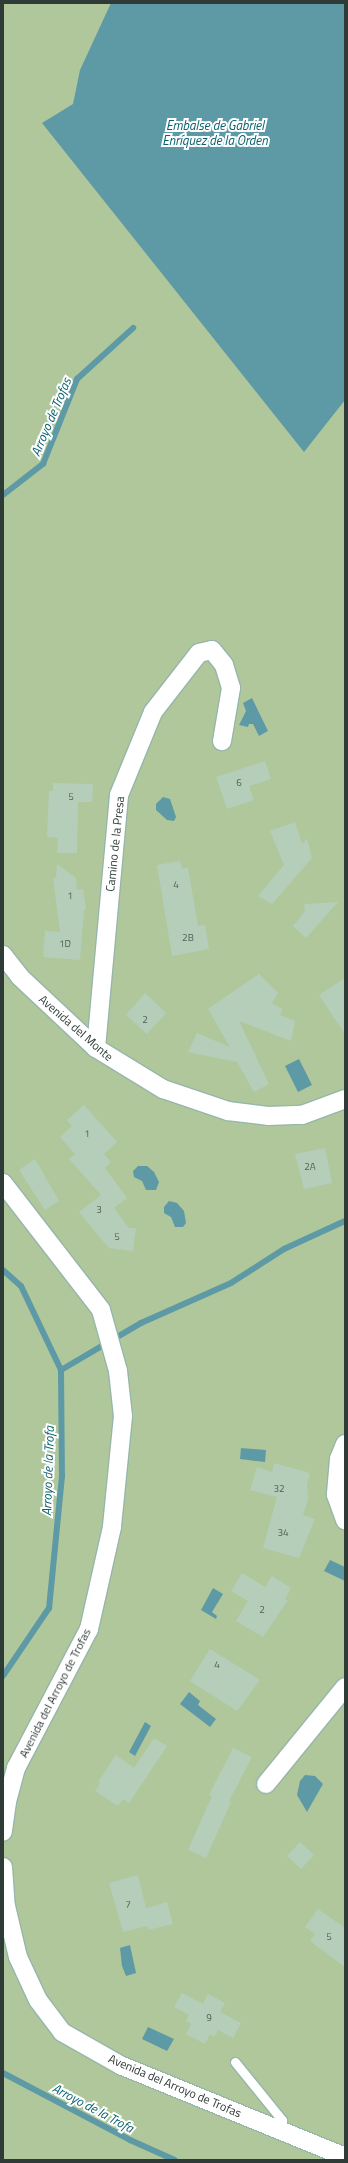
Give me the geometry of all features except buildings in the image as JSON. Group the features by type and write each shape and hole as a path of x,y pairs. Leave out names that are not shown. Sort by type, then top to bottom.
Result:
{"street":[{"name":"Camino de la Presa","path":"96,1048 119,795 153,712 198,653 212,650 224,665 231,688 222,742"},
{"name":"Avenida del Monte","path":"3,955 20,977 96,1048 163,1090 228,1111 268,1116 302,1115 345,1099"},
{"name":"Avenida del Arroyo de Trofas","path":"3,1183 101,1310 118,1371 123,1416 112,1527 89,1629 16,1768 7,1802 3,1832"},
{"path":"345,1444 339,1459 336,1495 345,1520"},
{"path":"266,1784 345,1687"},
{"name":"Avenida del Arroyo de Trofas","path":"3,1867 6,1906 18,1957 38,2000 62,2032 120,2065 345,2157"}],"lane":[{"path":"235,2062 282,2120 282,2131"}],"green space":[{"path":"3,3 345,3 345,2160 3,2160"}],"water":[{"name":"Embalse de Gabriel Enríquez de la Orden","path":"111,3 345,3 345,400 304,452 42,123 73,104 80,70"},
{"path":"252,698 268,731 259,736 253,724 249,724 248,727 239,725 246,711 243,703"},
{"path":"163,797 170,799 176,817 174,821 167,820 156,810 156,804"},
{"path":"299,1059 312,1085 298,1092 285,1066"},
{"path":"138,1166 147,1166 154,1172 159,1182 156,1190 146,1190 142,1181 134,1177 133,1171"},
{"path":"169,1201 177,1203 184,1211 186,1223 183,1227 175,1227 171,1217 164,1213 164,1207"},
{"path":"241,1448 266,1450 265,1462 240,1459"},
{"path":"330,1560 345,1567 345,1581 324,1571"},
{"path":"213,1588 223,1594 212,1612 217,1616 216,1619 201,1610"},
{"path":"189,1692 200,1701 198,1705 216,1719 210,1727 180,1704"},
{"path":"145,1722 151,1726 135,1756 129,1752"},
{"path":"305,1775 315,1776 323,1784 307,1812 297,1795 300,1781"},
{"path":"130,1945 136,1973 126,1976 122,1966 120,1948"},
{"path":"148,2027 174,2039 167,2051 142,2039"}],"waterway":[{"name":"Arroyo de Trofas","path":"3,495 43,464 77,379 133,328"},
{"path":"61,1370 141,1323 231,1283 284,1249 345,1221"},
{"name":"Arroyo de la Trofa","path":"3,1270 21,1286 61,1370 62,1476 49,1608 3,1676"},
{"name":"Arroyo de la Trofa","path":"3,2073 130,2140 175,2160"}]}
